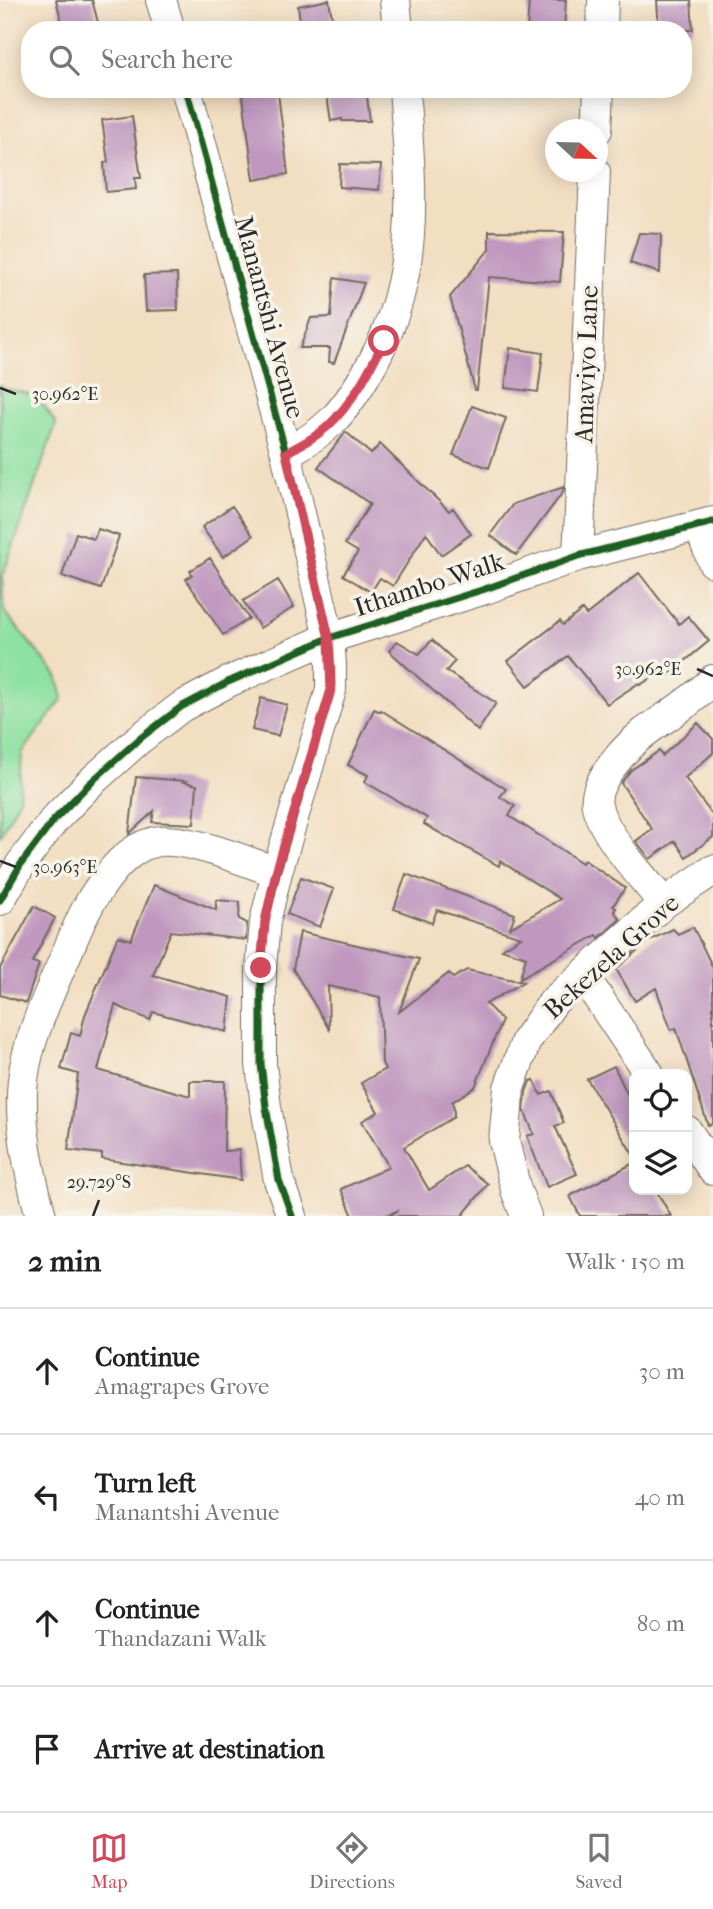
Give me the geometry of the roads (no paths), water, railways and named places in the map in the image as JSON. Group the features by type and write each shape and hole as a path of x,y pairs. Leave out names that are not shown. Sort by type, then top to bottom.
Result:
{"street":[{"path":"161,0 167,21"},
{"path":"395,0 397,21"},
{"path":"602,21 603,0"},
{"name":"Manantshi Avenue","path":"188,98 286,453 329,638 331,690 276,872 265,922 261,968 261,1064 266,1107 277,1170 292,1216"},
{"path":"286,453 319,434 342,410 374,362 394,316 409,253 411,222 405,98"},
{"path":"598,119 599,98"},
{"name":"Amaviyo Lane","path":"578,556 594,182"},
{"path":"706,524 713,562"},
{"name":"Ithambo Walk","path":"0,900 21,864 54,820 90,783 138,740 181,707 204,694 329,638 485,589 578,556 706,524"},
{"path":"664,903 636,871 602,820 597,796 603,779 622,753 713,680"},
{"path":"41,1216 23,1124 23,1079 28,1056 53,986 95,895 129,853 156,841 176,841 200,847 276,872"},
{"name":"Bekezela Grove","path":"526,1216 516,1190 504,1141 509,1088 526,1041 554,1001 664,903 713,870"},
{"path":"583,975 646,1069"},
{"path":"688,1132 713,1170"}]}
